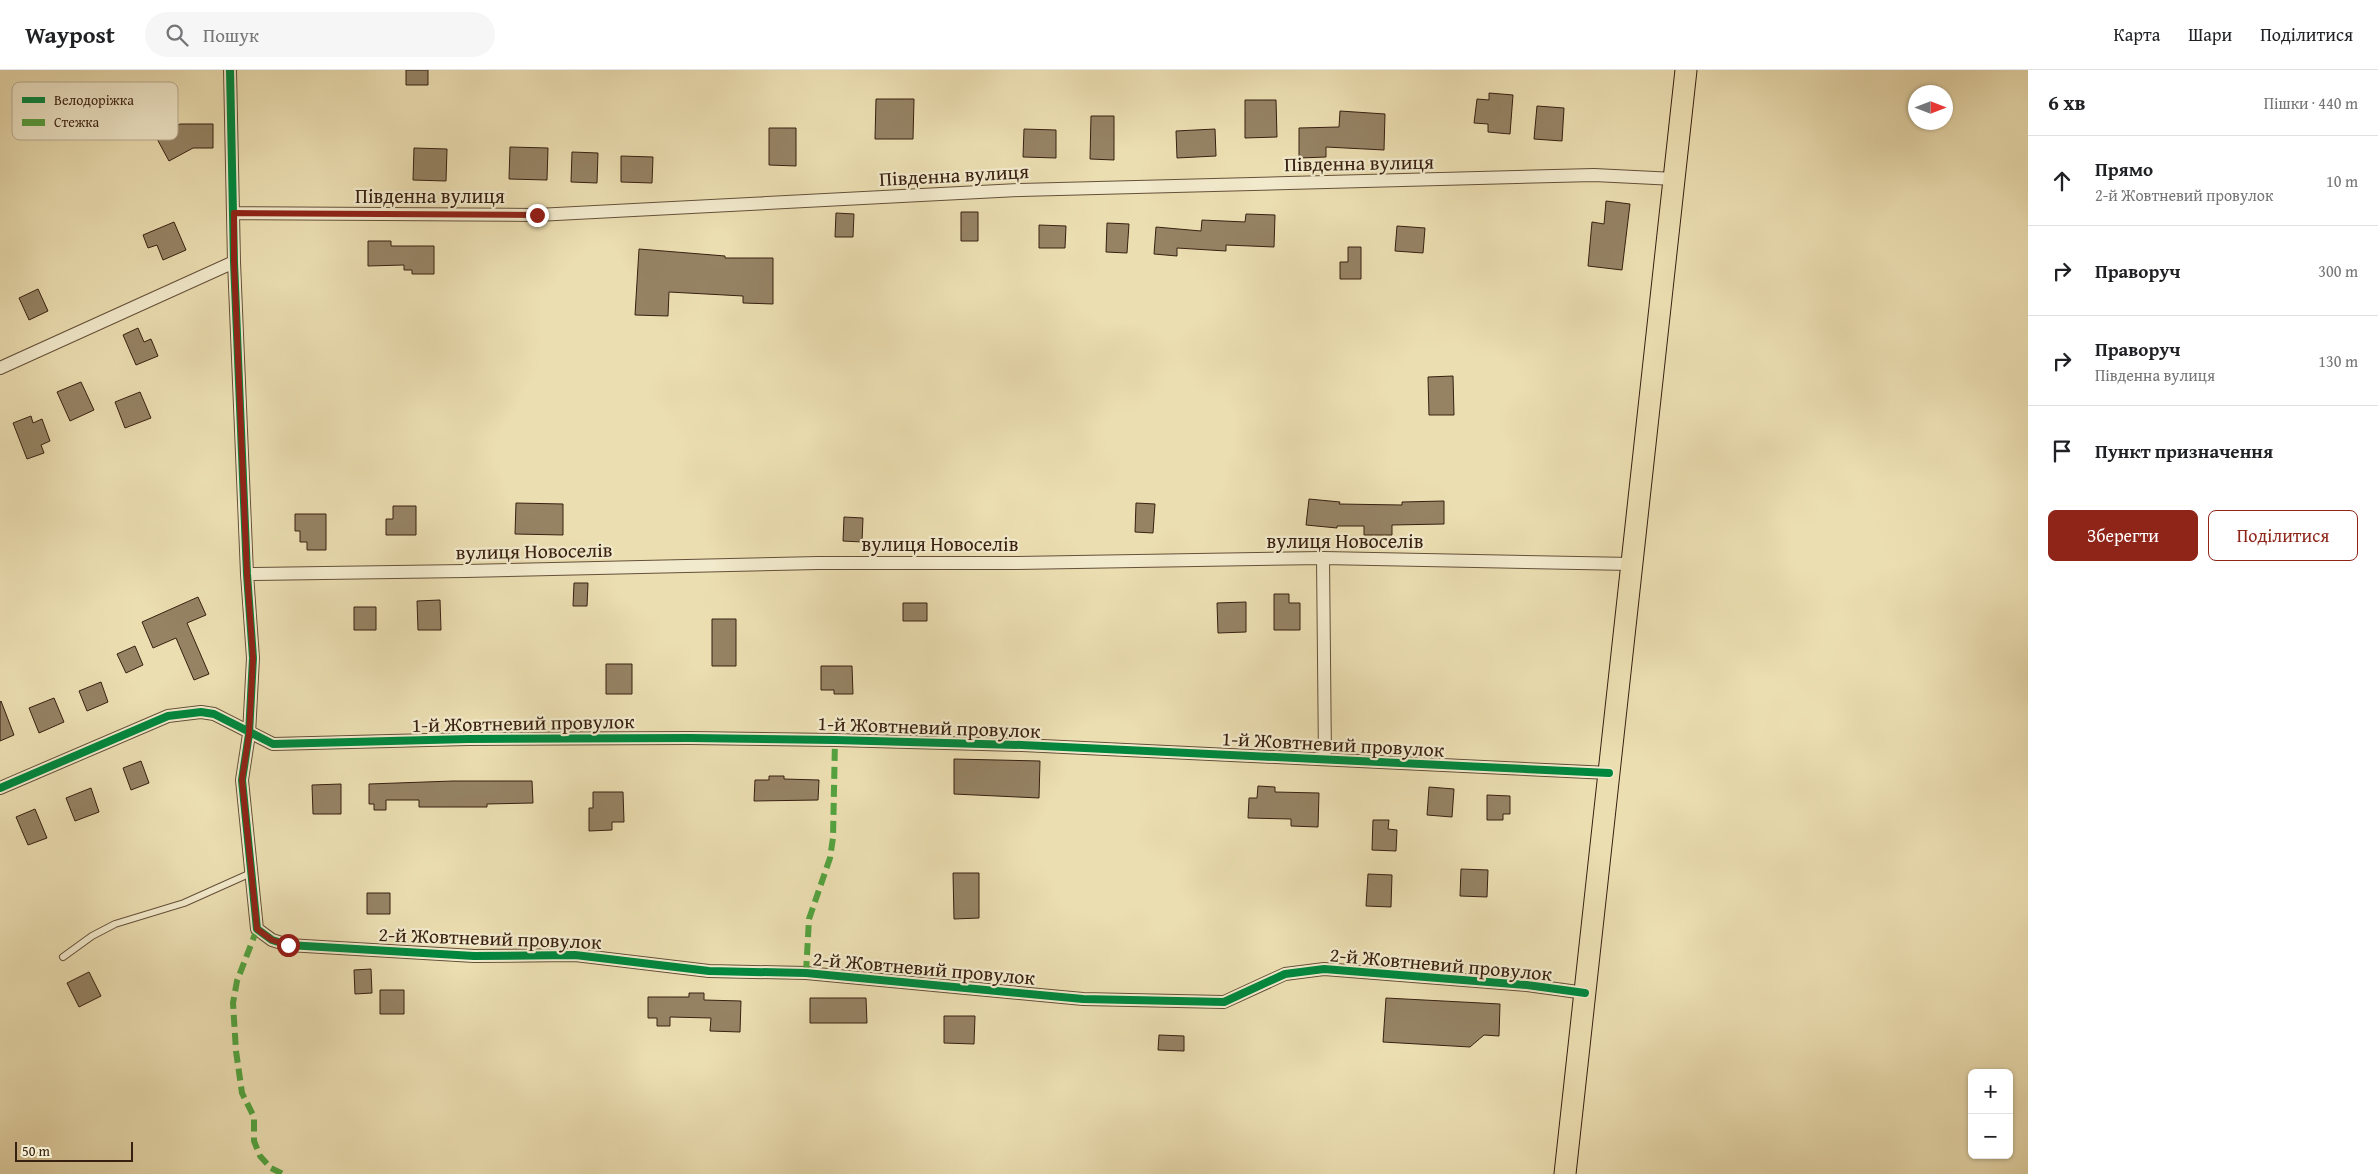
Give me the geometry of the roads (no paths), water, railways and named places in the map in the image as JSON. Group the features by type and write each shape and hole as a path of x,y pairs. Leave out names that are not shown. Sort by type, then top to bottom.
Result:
{"highway":[{"path":"1565,1174 1686,70"}],"street":[{"path":"230,70 234,262 247,574 253,658 249,734 242,780 251,873"},
{"name":"Південна вулиця","path":"234,213 537,215 1020,190 1594,176 1675,179"},
{"path":"0,368 234,262"},
{"path":"1323,558 1325,759"},
{"name":"вулиця Новоселів","path":"247,574 484,571 818,563 1012,563 1323,558 1632,564"},
{"path":"0,788 168,716 187,712 214,714 249,734"},
{"name":"1-й Жовтневий провулок","path":"249,734 273,744 468,739 825,740 1022,745 1609,773"},
{"name":"2-й Жовтневий провулок","path":"251,873 257,929 272,940 288,945 474,956 575,955 709,971 806,973 1083,999 1224,1002 1285,974 1324,969 1527,985 1585,993"}],"lane":[{"path":"62,957 92,936 115,924 184,903 251,873"}]}
